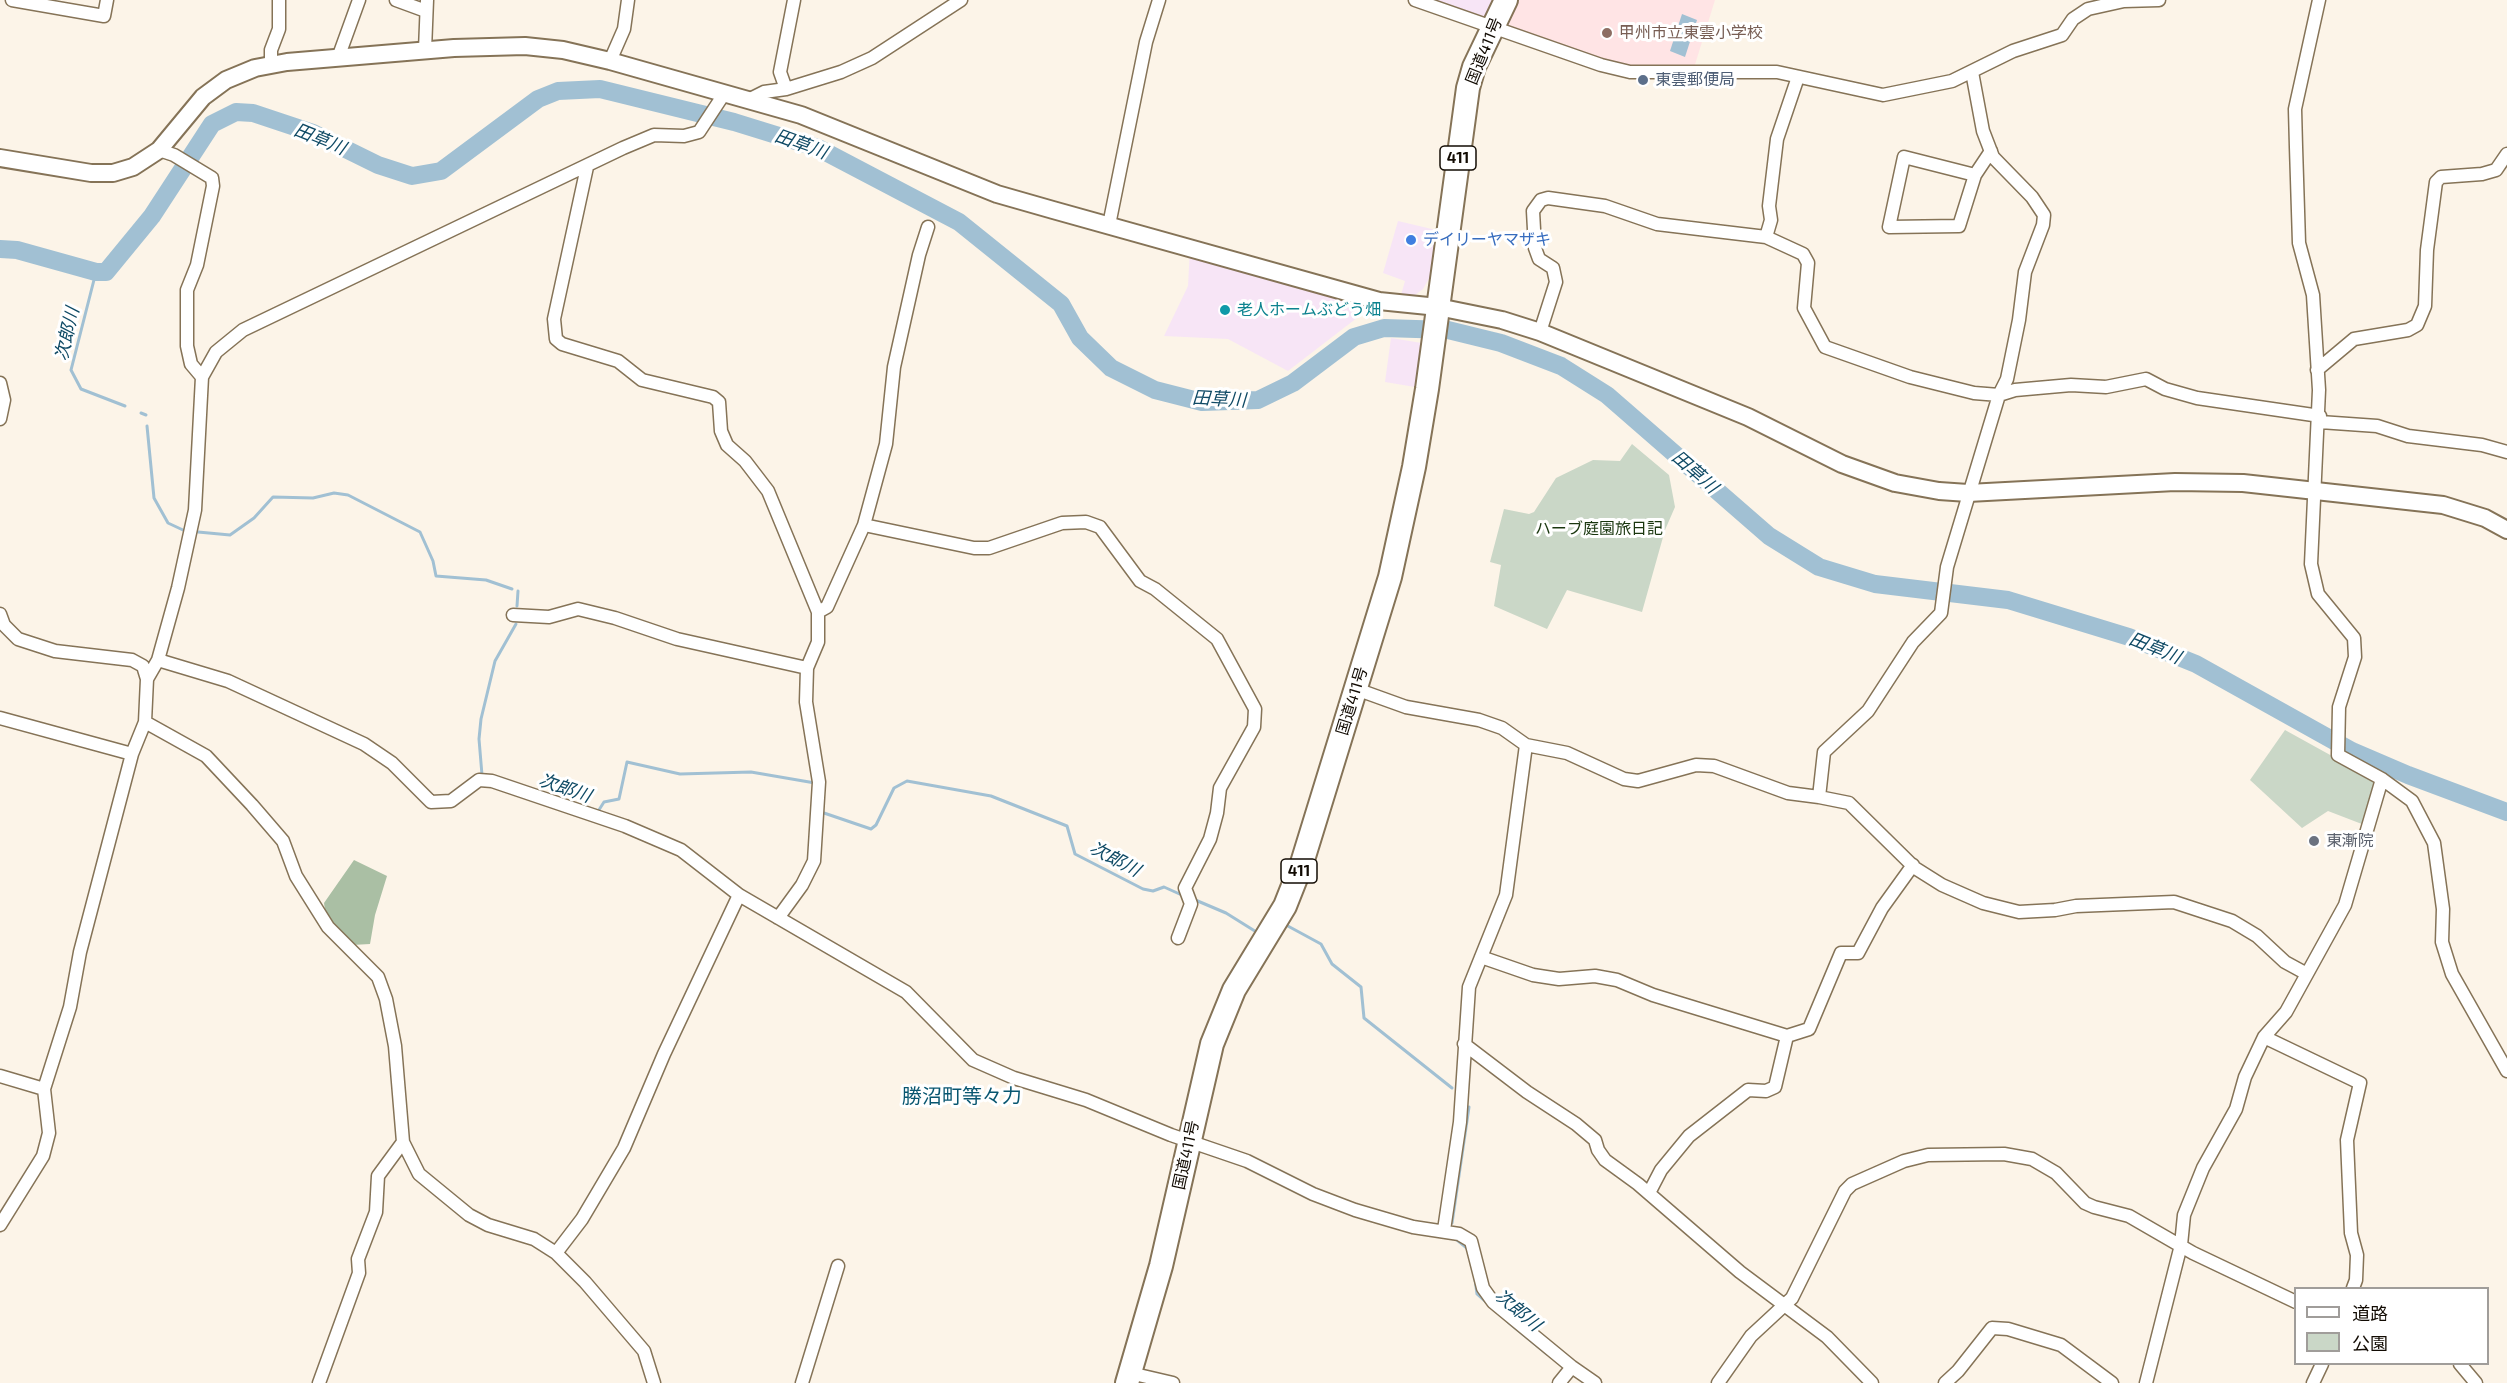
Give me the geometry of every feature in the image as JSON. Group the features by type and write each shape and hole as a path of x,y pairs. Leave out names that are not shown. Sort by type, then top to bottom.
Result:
{"highway":[{"name":"国道411号","path":"1129,1378 1161,1266 1218,1026 1234,990 1292,890 1356,689 1392,566 1414,468 1468,87 1506,0"}],"street":[{"path":"12,0 104,16 107,0"},
{"path":"271,65 271,50 279,29 279,0"},
{"path":"338,58 358,0"},
{"path":"396,0 426,5 425,50"},
{"path":"610,60 624,29 628,0"},
{"path":"786,89 780,72 794,0"},
{"path":"748,100 764,92 786,89 841,72 872,58 961,0"},
{"path":"1109,225 1146,42 1159,0"},
{"path":"1415,0 1492,28 1630,72 1756,70 1883,96 1952,81 2013,51 2062,35 2073,19 2088,9 2124,1 2159,0"},
{"path":"2319,0 2295,109 2299,243 2313,295 2319,419 2314,490 2313,576 2318,594 2354,638 2355,657 2339,707 2338,755 2382,779 2412,801 2434,843 2443,909 2442,942 2452,974 2507,1071"},
{"path":"0,158 91,173 113,173 133,167 167,153 194,108 214,89 246,70 271,65 425,50 525,46 562,50 610,60 722,99 748,100 844,130 997,194 1379,301 1436,325 1502,320 1540,332 1748,417 1842,464 1895,483 1939,491 1968,493 2185,482 2244,483 2443,505 2485,518 2507,530"},
{"path":"1819,797 1824,752 1868,711 1913,642 1941,613 1947,567 1999,395 2007,379 2019,320 2025,272 2043,225 2044,215 2032,197 1993,157 1983,131 1972,72"},
{"path":"1766,237 1771,220 1769,206 1777,139 1798,77"},
{"path":"147,679 158,660 178,588 195,510 202,377 216,352 243,330 654,135 684,136 699,132 722,99"},
{"path":"1975,175 1904,158 1889,227 1959,226 1975,175 1991,151"},
{"path":"167,153 212,178 213,186 197,265 187,290 187,346 191,364 202,377"},
{"path":"2317,370 2354,339 2408,330 2417,326 2425,306 2427,250 2436,182 2441,177 2482,174 2496,170 2507,154"},
{"path":"587,167 554,319 556,339 562,344 618,361 642,380 713,397 719,402 721,431 727,445 745,461 768,491 819,612 819,642 807,668 806,702 819,782 814,861 802,885 778,918"},
{"path":"1540,332 1556,282 1553,268 1539,259 1535,248 1533,211 1541,200 1548,198 1605,206 1657,224 1766,237 1803,254 1808,263 1804,308 1825,347 1910,376 1974,393 1999,395 2049,386 2106,387 2146,379 2165,388 2197,398 2319,419 2378,426 2408,436 2482,446 2507,452"},
{"path":"819,612 827,607 864,525 886,444 894,367 919,255 928,227"},
{"path":"0,383 4,400 0,419"},
{"path":"864,525 974,548 989,548 1062,523 1086,522 1100,527 1140,581 1155,589 1217,639 1255,709 1254,727 1220,788 1217,813 1210,839 1185,888 1191,904 1178,938"},
{"path":"513,615 549,617 578,609 615,618 677,639 807,668"},
{"path":"0,614 4,625 18,639 55,651 132,660 143,666 147,679 145,722 132,754 80,952 70,1007 44,1089 49,1133 43,1156 0,1225"},
{"path":"158,660 228,681 364,744 392,763 431,802 450,801 479,780 492,781 625,826 681,850 739,895 906,992 973,1060 1014,1078 1086,1100 1171,1136 1190,1140 1247,1161 1312,1194 1355,1210 1413,1227 1459,1234 1472,1241 1483,1288 1493,1302 1595,1383"},
{"path":"1356,689 1406,707 1494,725 1526,745 1567,753 1624,779 1638,781 1696,765 1714,766 1788,793 1849,803 1913,866 1942,885 1983,903 2019,912 2076,906 2174,902 2232,921 2257,936 2285,962 2307,974"},
{"path":"0,718 132,754"},
{"path":"145,722 206,756 252,805 283,841 296,876 328,927 378,977 386,999 395,1046 403,1142 418,1174 469,1215 488,1225 534,1239 556,1253 585,1282 644,1351 654,1383"},
{"path":"1444,1230 1460,1122 1468,987 1506,895 1526,745"},
{"path":"2146,1383 2181,1245 2184,1215 2203,1168 2236,1109 2246,1077 2264,1036 2286,1012 2345,905 2382,779"},
{"path":"1481,957 1550,978 1595,976 1617,980 1653,995 1787,1035 1809,1029 1841,953 1858,953 1882,908 1913,866"},
{"path":"556,1253 582,1219 624,1148 664,1054 739,895"},
{"path":"1649,1193 1661,1170 1689,1136 1748,1090 1766,1091 1775,1087 1787,1035"},
{"path":"2264,1036 2360,1083 2347,1140 2351,1233 2357,1256 2353,1287"},
{"path":"1464,1044 1527,1092 1576,1124 1595,1140 1605,1160 1649,1193 1740,1272 1827,1337 1872,1383"},
{"path":"0,1076 44,1089"},
{"path":"319,1383 359,1274 358,1259 376,1212 378,1176 403,1142"},
{"path":"1718,1383 1751,1336 1792,1298 1845,1191 1852,1184 1904,1161 1928,1155 2004,1154 2032,1159 2056,1173 2085,1203 2129,1216 2181,1245 2294,1302"},
{"path":"802,1383 838,1266"},
{"path":"1945,1383 1958,1371 1992,1328 2008,1329 2061,1345 2112,1383"},
{"path":"2313,1383 2322,1365"},
{"path":"2461,1365 2476,1383"},
{"path":"1559,1383 1572,1367"},
{"path":"1129,1378 1173,1383"}],"shaded area":[{"path":"1422,0 1506,0 1492,28"},
{"name":"甲州市立東雲小学校","path":"1506,0 1715,0 1693,71 1630,72 1492,28"},
{"path":"1398,221 1436,230 1431,275 1423,289 1415,295 1401,295 1405,281 1383,273"},
{"path":"1190,248 1379,301 1288,371 1228,339 1164,336 1188,286"},
{"path":"1391,338 1434,345 1427,389 1385,382"}],"green space":[{"name":"ハーブ庭園旅日記","path":"1632,444 1669,475 1675,507 1665,530 1642,612 1567,590 1547,629 1494,606 1501,565 1490,562 1504,509 1529,514 1534,512 1556,478 1593,460 1620,461"},
{"path":"2285,730 2332,756 2338,755 2382,779 2367,826 2328,811 2302,828 2250,780"},
{"path":"354,860 387,876 375,915 370,944 352,945 326,917 324,903"}],"water":[{"path":"1682,14 1697,20 1685,57 1670,51"}],"waterway":[{"name":"田草川","path":"0,249 17,250 96,272 106,272 152,216 212,124 236,112 253,113 313,133 378,165 412,176 441,171 538,99 558,91 600,89 734,122 818,148 959,222 1061,304 1080,338 1111,368 1155,390 1202,402 1258,400 1293,383 1354,337 1384,328 1448,330 1501,343 1561,366 1607,395 1769,536 1819,567 1875,584 2008,600 2129,637 2196,664 2352,751 2408,775 2507,812"},
{"name":"次郎川","path":"96,272 71,370 81,389 125,406"},
{"name":"次郎川","path":"141,413 146,415"},
{"name":"次郎川","path":"147,426 154,498 168,523 183,530"},
{"name":"次郎川","path":"198,532 230,535 254,518 273,497 313,498 334,493 348,495 420,532 433,561 436,576 486,580 512,589"},
{"name":"次郎川","path":"517,606 518,591"},
{"name":"次郎川","path":"486,775 482,775 479,739 481,719 495,661 516,624"},
{"name":"次郎川","path":"597,813 604,802 619,799 627,762 680,774 751,772 815,783"},
{"name":"次郎川","path":"824,813 871,829 876,825 894,788 907,781 991,796 1067,826 1075,854 1143,889 1153,891 1164,887 1184,896"},
{"name":"次郎川","path":"1193,899 1226,913 1258,933"},
{"name":"次郎川","path":"1286,925 1321,944 1332,964 1361,987 1364,1018 1452,1088"},
{"name":"次郎川","path":"1452,1223 1469,1107"},
{"name":"次郎川","path":"1457,1240 1468,1249"},
{"name":"次郎川","path":"1475,1279 1477,1294 1487,1303"},
{"name":"次郎川","path":"1508,1322 1547,1354"}],"place":[{"name":"甲州市立東雲小学校","path":"1607,33"},
{"name":"東雲郵便局","path":"1643,80"},
{"name":"デイリーヤマザキ","path":"1411,240"},
{"name":"老人ホームぶどう畑","path":"1225,310"},
{"name":"東漸院","path":"2314,841"}],"district":[{"name":"勝沼町等々力","path":"962,1096"}]}
